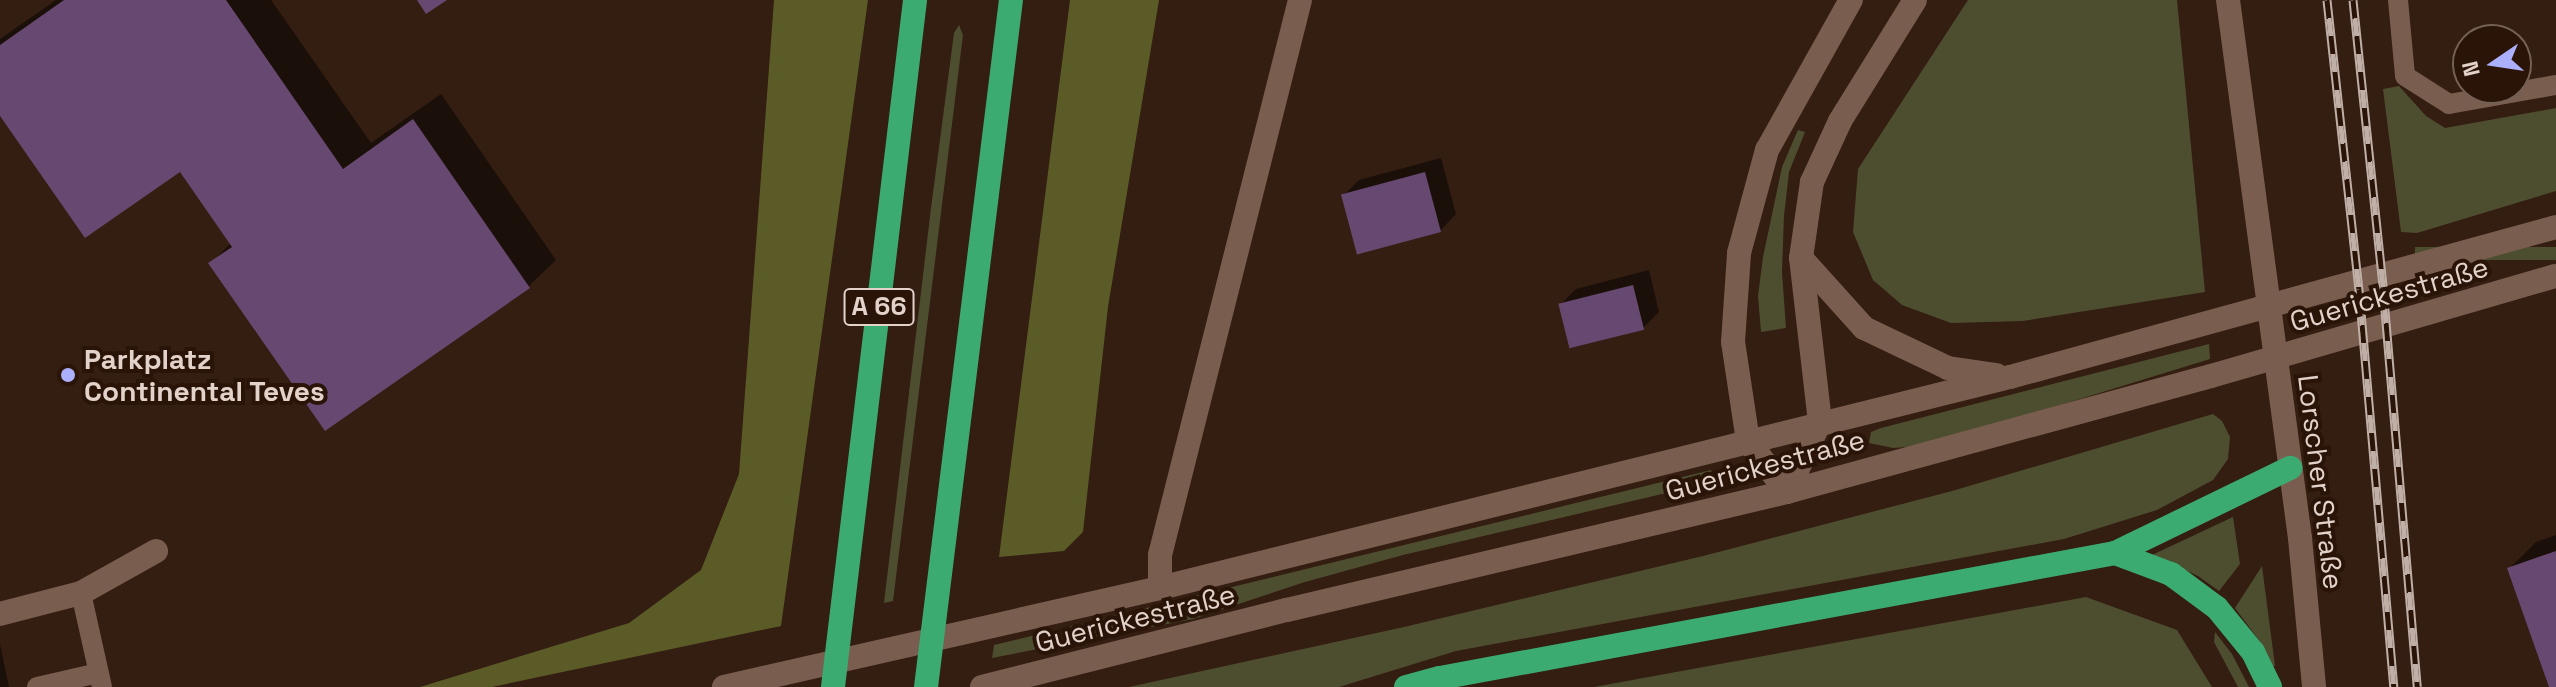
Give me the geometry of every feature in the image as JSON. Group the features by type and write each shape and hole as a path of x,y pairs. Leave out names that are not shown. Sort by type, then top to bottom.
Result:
{"highway":[{"name":"A 66","path":"833,687 915,0"},
{"path":"926,687 1011,0"},
{"path":"1406,687 1456,675 2115,553 2290,468"},
{"path":"2115,553 2171,574 2217,608 2253,652 2270,687"}],"main road":[{"name":"Guerickestraße","path":"1160,588 1160,555 1300,0"},
{"path":"1851,0 1767,150 1739,253 1733,342 1748,441 1787,492 1820,422 1801,258 1812,182 1840,121 1915,0"},
{"name":"Lorscher Straße","path":"2228,0 2290,468 2314,687"},
{"name":"Guerickestraße","path":"724,687 1160,588 2010,377 2207,326 2556,227"},
{"path":"1801,258 1864,328 1948,368 2010,377"},
{"name":"Guerickestraße","path":"982,687 1287,610 1787,492 2211,376 2556,276"},
{"path":"0,614 81,593 156,551"}],"lane":[{"path":"2398,0 2405,76 2449,104 2556,85"},
{"path":"37,687 100,680 81,593"}],"green space":[{"path":"1968,0 2177,0 2205,292 2023,321 1951,323 1902,305 1873,280 1853,232 1858,169"},
{"path":"959,25 963,35 893,601 884,603 931,208 954,33"},
{"path":"2399,86 2426,116 2445,128 2556,108 2556,191 2417,233 2401,232 2383,89"},
{"path":"1798,130 1805,132 1789,172 1784,216 1782,272 1786,328 1761,332 1758,296 1763,257 1782,167"},
{"path":"2415,247 2556,247 2556,260 2415,260"},
{"path":"2209,344 2210,359 2054,407 1920,446 1893,448 1869,443 1871,432 1881,428"},
{"path":"2213,414 2222,421 2230,437 2228,459 2213,480 2157,510 2064,539 1456,651 1339,687 1129,687 1404,627 1703,556 1952,491"},
{"path":"1711,470 1713,477 1696,486 1403,555 1305,582 1193,619 992,658 994,645"},
{"path":"2233,517 2240,564 2219,591 2198,576 2152,555"},
{"path":"2262,566 2275,666 2270,667 2261,643 2235,608"},
{"path":"2086,597 2177,630 2212,687 1594,687"},
{"path":"2215,632 2232,654 2249,687 2238,687 2214,642"}],"shaded area":[{"path":"774,0 868,0 781,626 492,687 420,687 629,623 701,570 739,474"},
{"path":"1070,0 1159,0 1108,307 1083,532 1064,551 999,557"}],"building":[{"path":"64,0 226,0 343,169 413,119 530,288 325,431 208,263 232,247 180,172 85,238 0,116 0,45"},
{"path":"417,0 447,0 426,14"},
{"path":"1425,172 1441,232 1357,254 1341,195"},
{"path":"1633,285 1644,330 1569,348 1558,304"},
{"path":"2556,551 2556,687 2549,687 2507,568"}],"railway":[{"path":"2327,0 2359,289 2394,687"},
{"path":"2353,0 2383,287 2417,687"}],"place":[{"name":"Parkplatz Continental Teves","path":"68,375"}]}
